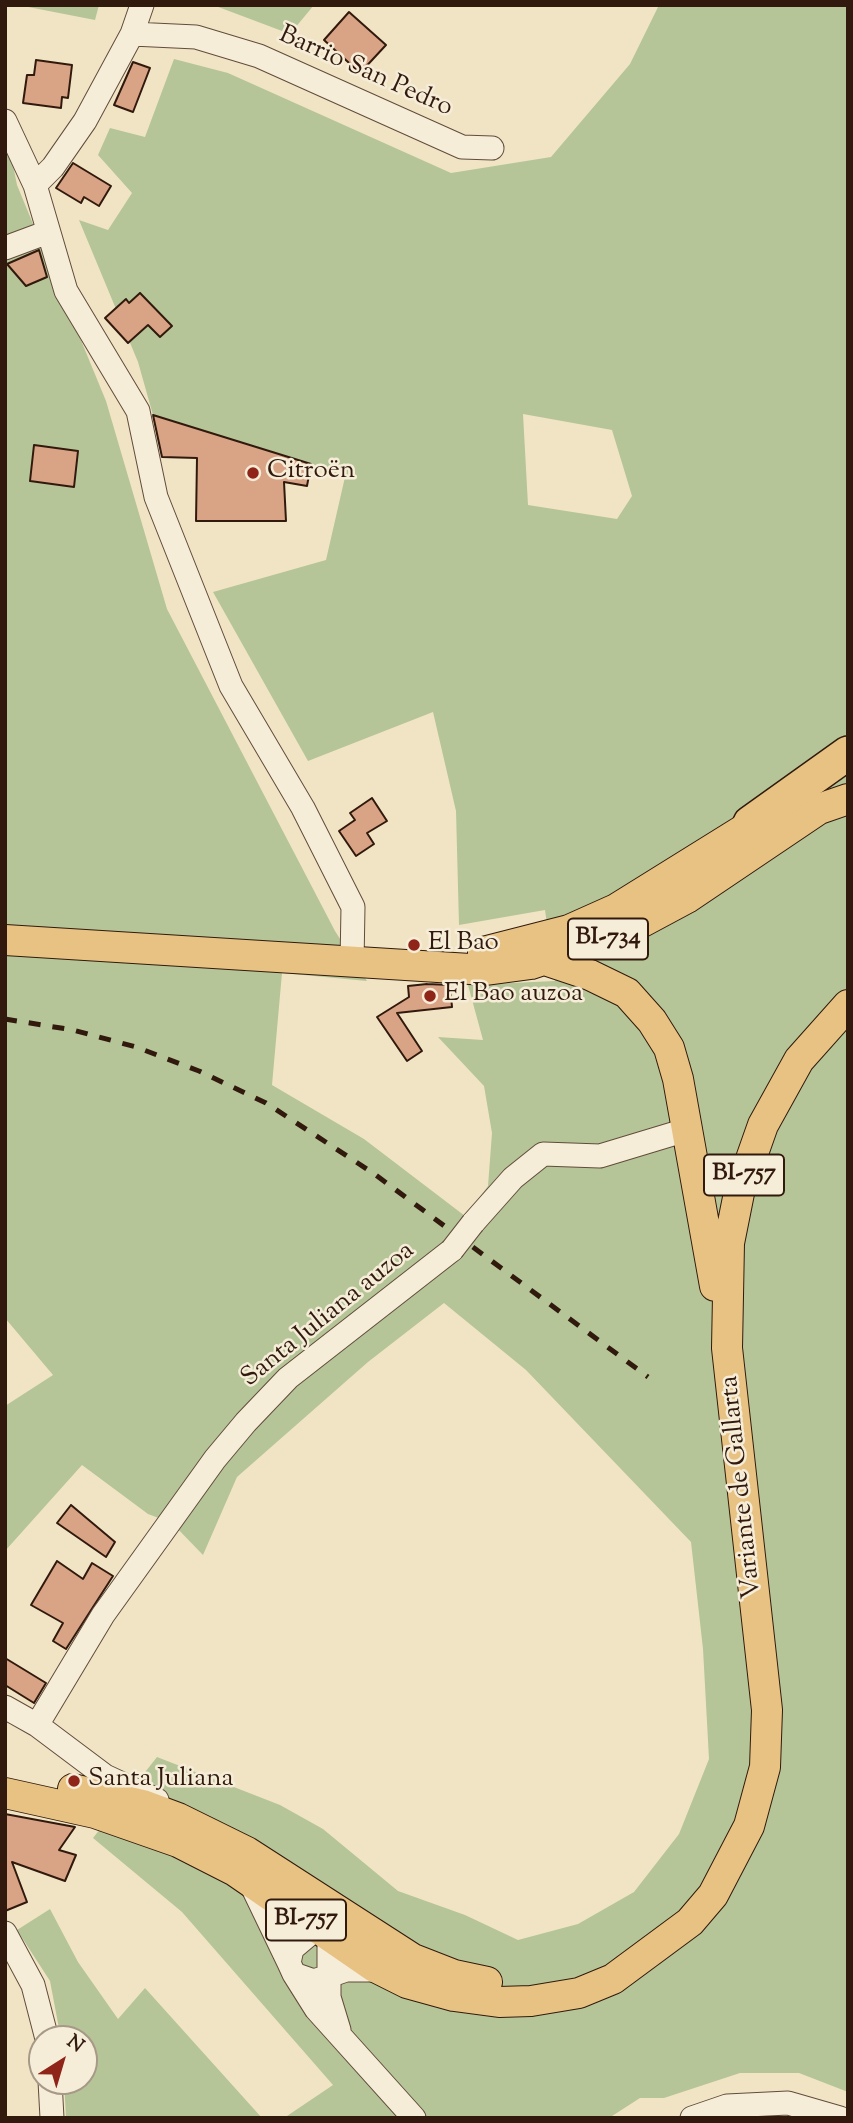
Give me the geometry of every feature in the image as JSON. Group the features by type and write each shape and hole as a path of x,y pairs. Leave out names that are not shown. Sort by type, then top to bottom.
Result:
{"highway":[{"path":"750,823 848,753"}],"main road":[{"name":"BI-734","path":"399,964 499,950 569,930 645,892 750,823 848,773"},
{"name":"BI-734","path":"5,940 486,970 548,961 618,936 687,898 819,809 848,799"},
{"path":"548,961 590,975 627,993 652,1021 669,1048 727,1348"},
{"name":"Variante de Gallarta","path":"5,1791 95,1813 194,1850 250,1881 381,1970 407,1983 454,1996 499,2002 531,2001 579,1993 613,1979 690,1922 713,1895 748,1826 765,1767 767,1710 727,1348 729,1243 749,1158 763,1125 799,1060 848,1005"},
{"name":"Variante de Gallarta","path":"5,1791 35,1785 115,1791 247,1852 414,1959 454,1975 524,1987 549,1984 640,1957"}],"street":[{"path":"35,185 53,167 85,121 132,34 142,5"},
{"name":"Barrio San Pedro","path":"132,34 196,37 259,55 462,147 492,148"},
{"path":"5,121 35,185 66,291 138,411 156,497 231,686 303,808 353,907 352,963"},
{"path":"5,248 48,232"},
{"name":"Santa Juliana auzoa","path":"37,1725 103,1615 215,1459 288,1378 453,1250 513,1178 543,1154 600,1156 685,1130"},
{"path":"5,1707 37,1725 115,1791 173,1829 194,1850"},
{"path":"250,1881 262,1901 291,1969 316,2009 414,2118"},
{"path":"306,1891 325,1932 330,1977 329,1997 340,2033"},
{"path":"291,1969 292,1949 325,1932 343,1930 404,1965 454,1975"},
{"path":"5,1933 33,1985 43,2025"},
{"path":"291,1969 314,1981 346,1970 381,1970"},
{"path":"51,2095 52,2118"},
{"path":"692,2118 727,2106 788,2103 840,2118"}],"green space":[{"path":"18,5 99,5 95,20"},
{"path":"213,5 314,5 290,34"},
{"path":"659,5 848,5 848,2092 799,2073 740,2073 664,2098 640,2098 609,2118 284,2118 333,2085 182,1912 93,1838 157,1757 280,1805 323,1829 398,1891 465,1915 518,1940 578,1924 634,1892 679,1834 709,1759 703,1649 691,1542 526,1370 444,1303 368,1362 237,1477 203,1555 172,1523 148,1514 82,1465 5,1551 5,1406 53,1375 5,1318 5,126 17,185 106,401 167,609 335,931 367,981 282,973 272,1085 364,1139 465,1216 488,1186 492,1133 484,1086 438,1037 483,1040 468,985 555,981 545,910 459,925 456,811 433,712 308,761 213,592 326,560 345,477 153,415 138,362 79,220 108,230 132,193 98,155 110,128 145,137 174,59 228,73 451,173 551,157 630,64","holes":["523,414 612,430 632,496 617,519 528,505"]},
{"path":"50,1909 78,1962 118,2019 145,1988 262,2118 66,2118 65,2095 98,2095 98,2025 58,2025 50,1981 17,1930"}],"building":[{"path":"349,12 386,45 360,73 324,40"},
{"path":"36,60 72,65 68,98 62,97 61,108 23,103 27,75 34,75"},
{"path":"133,62 150,68 133,112 114,105"},
{"path":"73,163 111,186 99,206 84,197 81,203 56,188"},
{"path":"39,250 47,277 26,286 7,264"},
{"path":"140,293 172,326 160,337 148,325 128,343 105,318 126,299 129,303"},
{"name":"Citroën","path":"153,415 311,464 307,486 284,482 286,521 196,521 197,458 162,457"},
{"path":"34,445 78,451 74,487 30,481"},
{"path":"372,798 387,821 367,833 374,844 356,856 339,831 355,820 350,813"},
{"path":"450,985 452,1007 397,1013 422,1051 407,1061 377,1017 409,997 408,986"},
{"path":"71,1505 115,1542 106,1557 57,1523"},
{"path":"57,1561 83,1579 92,1563 113,1576 66,1649 53,1641 63,1623 31,1605"},
{"path":"5,1658 46,1683 34,1703 5,1685"},
{"path":"5,1814 75,1827 59,1850 76,1855 65,1881 12,1862 27,1902 5,1911"}],"railway":[{"path":"5,1019 73,1030 136,1047 199,1071 266,1103 373,1173 648,1377"}],"place":[{"name":"Citroën","path":"253,473"},
{"name":"El Bao","path":"414,945"},
{"name":"El Bao auzoa","path":"430,996"},
{"name":"Santa Juliana","path":"74,1781"}]}
